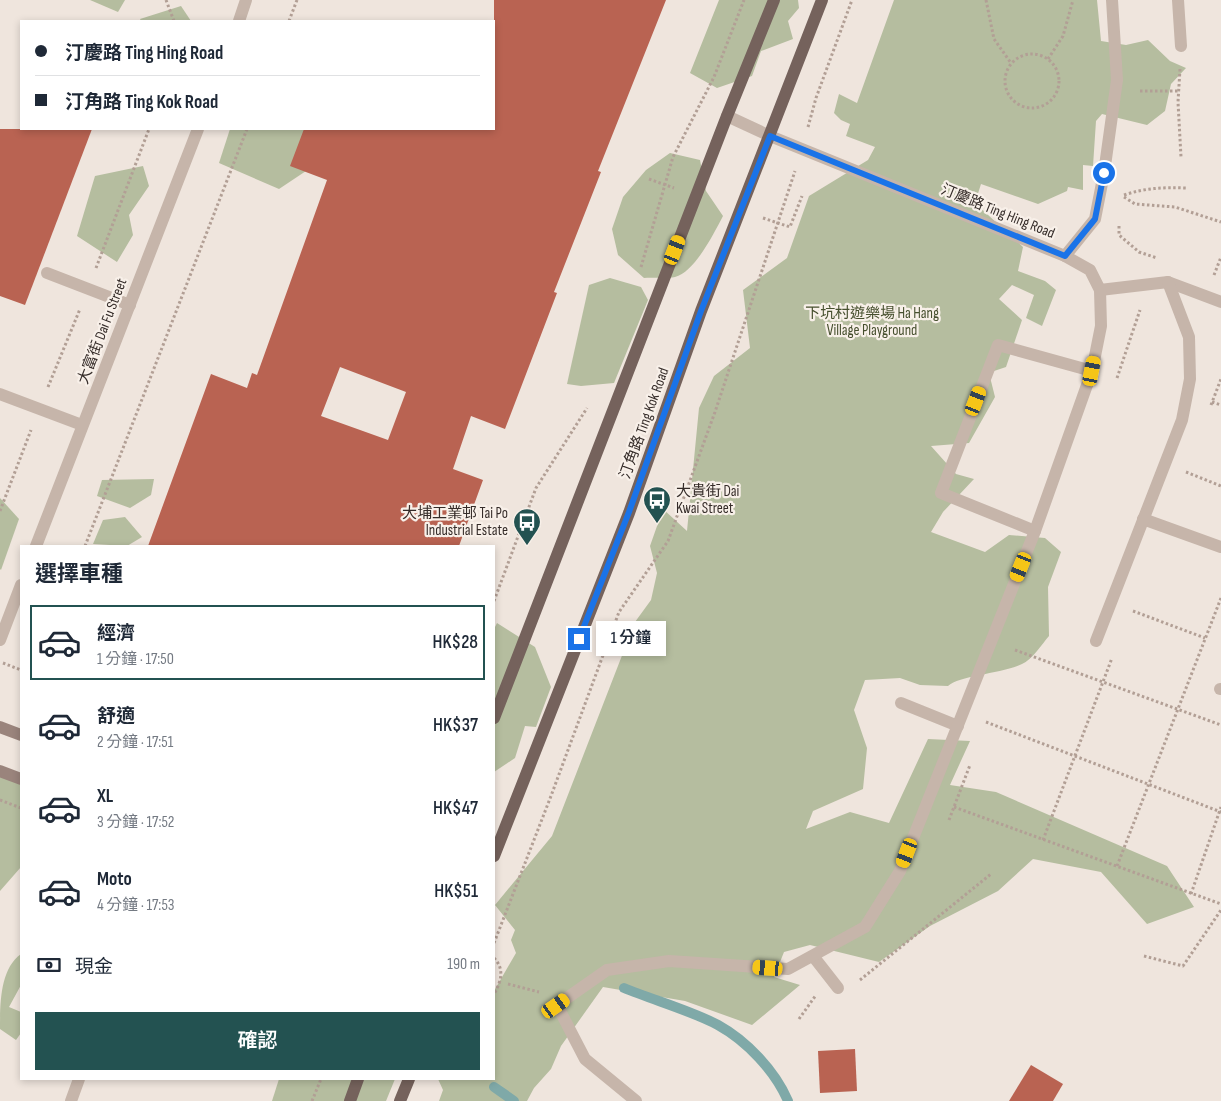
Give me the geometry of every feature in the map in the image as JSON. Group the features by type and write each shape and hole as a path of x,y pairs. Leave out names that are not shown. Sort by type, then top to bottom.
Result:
{"main road":[{"path":"495,715 726,116 774,0"},
{"name":"汀角路 Ting Kok Road","path":"495,853 629,512 701,311 822,0"},
{"path":"350,1101 358,1080"},
{"path":"400,1101 409,1080"}],"street":[{"path":"239,20 246,0"},
{"name":"汀慶路 Ting Hing Road","path":"726,116 770,136 1065,256 1095,219 1104,173 1118,80 1112,0"},
{"path":"1178,0 1181,46"},
{"name":"大富街 Dai Fu Street","path":"36,545 198,130"},
{"path":"636,1101 585,1059 556,1006 606,970 669,961 788,969 865,928 900,871 1035,531 1092,371 1101,326 1100,290 1090,270 1065,256"},
{"path":"47,273 130,304"},
{"path":"1100,290 1168,282 1221,302"},
{"path":"1096,640 1182,420 1190,379 1189,337 1168,282"},
{"path":"1035,531 940,493 998,346 1092,371"},
{"path":"0,394 82,425"},
{"path":"1143,519 1221,547"},
{"path":"0,640 20,588"},
{"path":"901,703 958,726"},
{"path":"0,727 20,735"},
{"path":"0,771 20,779"},
{"path":"813,956 838,988"},
{"path":"71,1101 79,1080"}],"path":[{"path":"166,0 174,20"},
{"path":"289,20 297,0"},
{"path":"639,273 673,157 714,77 744,0"},
{"path":"816,98 852,0"},
{"path":"986,0 994,39 1012,63"},
{"path":"1048,59 1063,36 1073,0"},
{"path":"1181,46 1179,91 1181,157"},
{"path":"1036,54 1048,59 1057,70 1059,85 1054,98 1042,107 1028,109 1014,102 1006,91 1005,76 1012,63 1022,56 1036,54"},
{"path":"1136,86 1136,91 1179,91"},
{"path":"0,511 149,130"},
{"path":"85,545 247,130"},
{"path":"495,940 619,612 668,541 715,412 791,184"},
{"path":"1119,205 1122,188"},
{"path":"1121,196 1140,189 1186,188"},
{"path":"1121,196 1135,204 1175,207 1221,222"},
{"path":"1118,222 1119,235 1138,252 1166,262"},
{"path":"1212,279 1221,257"},
{"path":"495,598 536,488 592,400"},
{"path":"1212,402 1221,405"},
{"path":"1185,472 1221,486"},
{"path":"1117,866 1221,598"},
{"path":"1130,610 1205,638"},
{"path":"1015,650 1221,724"},
{"path":"0,662 20,670"},
{"path":"986,722 1221,810 1191,894"},
{"path":"0,800 20,808"},
{"path":"954,807 1221,904"},
{"path":"838,988 860,980 991,874"},
{"path":"1144,956 1183,966 1221,910"},
{"path":"495,960 501,970 500,982 495,992"},
{"path":"312,1101 320,1080"}],"green space":[{"path":"90,0 125,0 118,12"},
{"path":"719,0 798,0 799,8 788,21 793,39 761,51 752,76 717,88 690,73"},
{"name":"下坑村遊樂場 Ha Hang Village Playground","path":"894,0 1097,0 1101,41 1126,45 1148,40 1170,61 1186,68 1171,84 1165,111 1147,125 1102,114 1096,121 1093,166 1083,165 1083,190 1068,187 1067,191 1038,204 981,184 975,203 1023,247 1018,271 1045,281 1056,290 1042,326 1026,318 1034,295 1012,285 999,299 1022,320 1006,367 985,374 990,377 995,397 969,443 931,446 956,474 974,479 943,512 931,532 985,552 1009,535 1045,538 1061,552 1048,587 1049,636 1033,655 1022,664 962,679 948,686 920,685 900,678 865,680 854,710 867,748 863,789 813,811 806,829 850,812 889,823 928,739 970,741 950,785 996,792 1167,866 1194,907 1147,924 1101,872 1033,859 998,891 930,926 879,962 810,945 784,952 774,977 800,985 752,1025 685,1001 603,987 561,1046 551,1069 534,1088 527,1101 439,1101 443,1090 438,1080 495,1080 495,989 516,953 511,940 515,930 495,905 552,836 635,622 651,600 657,573 650,546 663,509 687,531 699,408 714,376 750,348 743,290 787,258 809,196 868,160 875,147 846,136 850,124 841,120 834,113 839,94 857,103"},
{"path":"181,6 190,20 140,20"},
{"path":"230,130 327,130 334,138 321,161 279,189 219,163"},
{"path":"670,153 700,160 706,191 723,216 703,251 690,268 682,274 671,278 644,278 618,255 612,229 623,197 646,170"},
{"path":"143,166 149,186 129,215 133,235 117,262 77,236 95,176"},
{"path":"610,278 641,287 648,300 614,383 581,386 567,384 589,285"},
{"path":"154,479 151,495 130,508 97,496 102,480"},
{"path":"0,498 19,519 1,570 0,569"},
{"path":"125,517 142,537 129,545 93,544 103,520"},
{"path":"497,623 535,647 551,687 536,727 525,726 515,758 495,771 495,627"},
{"path":"0,768 20,774 20,868 0,891"},
{"path":"20,955 20,987 9,1007 20,1012 20,1034 16,1040 0,1029 0,1008 5,977 14,960"},
{"path":"279,1080 395,1080 386,1101 272,1101"}],"building":[{"path":"494,0 666,0 598,171 601,172 554,292 557,293 505,429 471,416 453,469 483,480 459,545 148,545 211,374 247,388 252,373 257,375 327,180 290,166 304,130 495,130","holes":["340,367 406,392 388,440 321,416"]},
{"path":"0,129 92,130 25,305 0,296"},
{"path":"855,1049 857,1091 820,1093 818,1051"},
{"path":"1031,1065 1063,1084 1053,1101 1009,1101"}],"waterway":[{"path":"624,988 696,1015 729,1032 749,1048 768,1068 788,1101"},
{"path":"494,1087 514,1101"}],"place":[{"name":"大貴街 Dai Kwai Street","path":"657,524"},
{"name":"大埔工業邨 Tai Po Industrial Estate","path":"527,546"}],"route":[{"path":"579,639 629,512 701,311 770,136 1065,256 1095,219 1104,173"}]}
